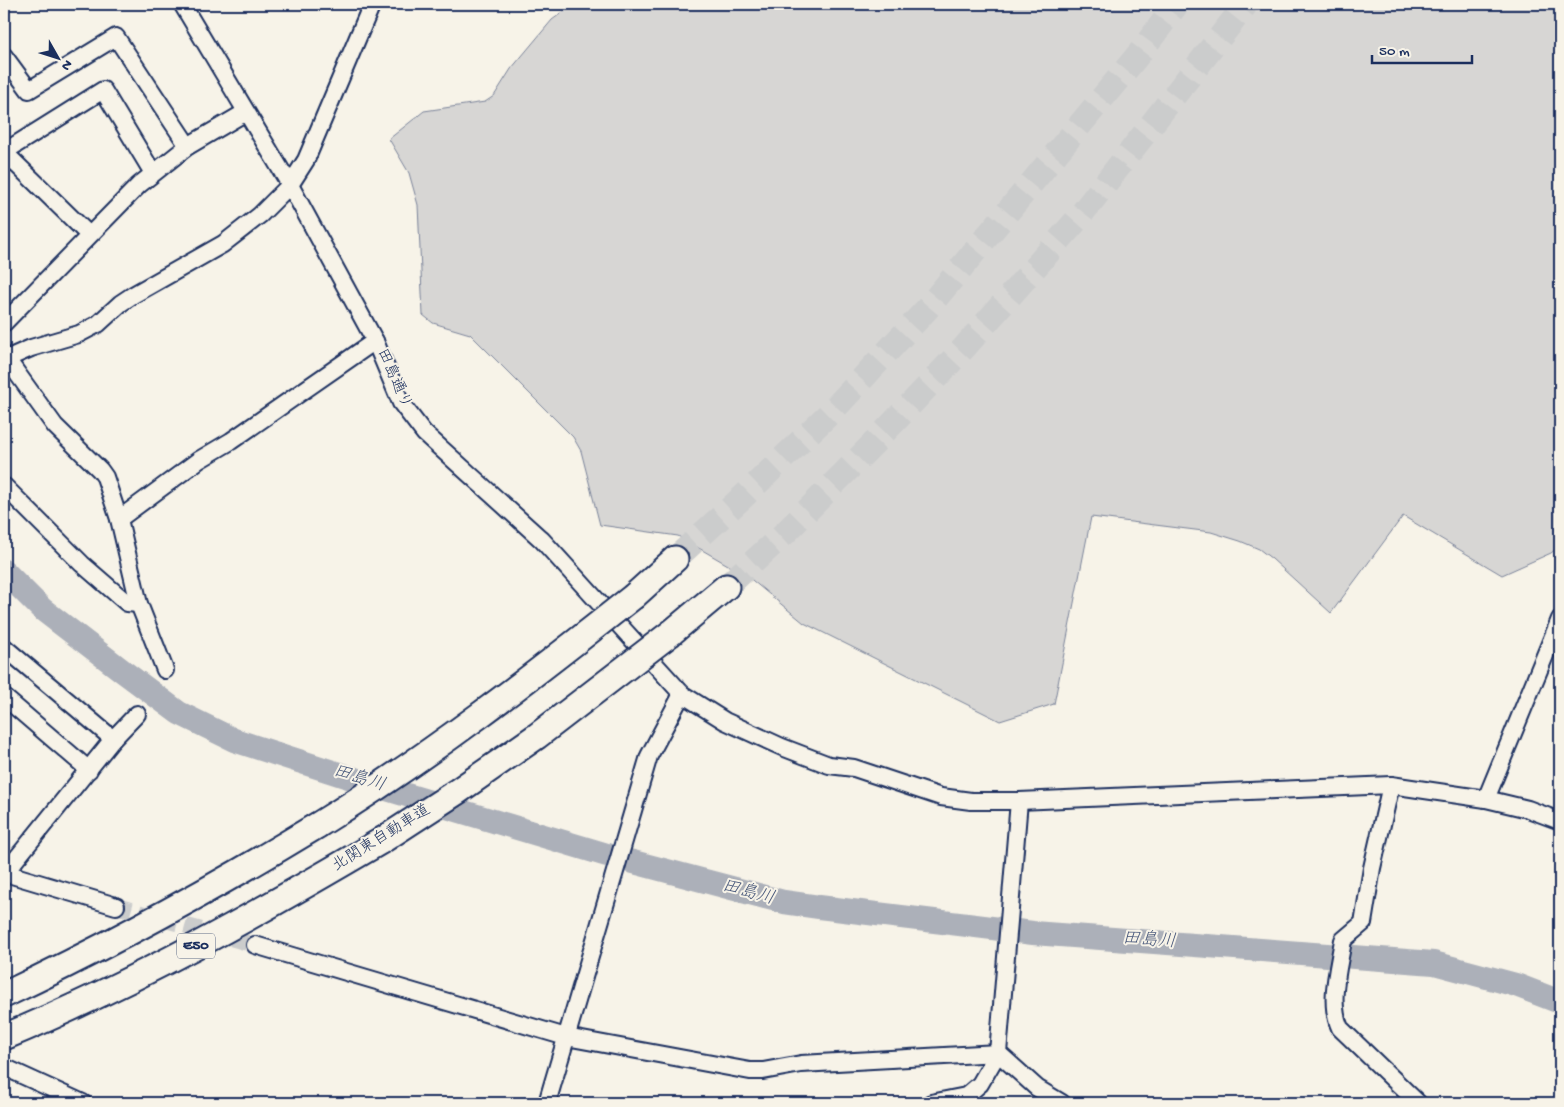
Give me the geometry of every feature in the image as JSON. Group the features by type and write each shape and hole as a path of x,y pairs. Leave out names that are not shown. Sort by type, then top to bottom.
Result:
{"highway":[{"name":"E50","path":"4,995 74,962 165,914 252,865 371,791 492,707 634,596 675,559"},
{"name":"北関東自動車道","path":"4,1037 100,994 199,944 280,900 381,841 458,791 537,736 671,633 726,587"}],"street":[{"name":"田島通り","path":"182,4 290,185 375,341 401,403 424,433 542,540 682,694 725,721 782,747 829,764 854,768 941,797 971,801 1019,801 1391,785 1486,799 1528,809 1560,821"},
{"path":"165,670 139,604 119,519 105,477 54,426 5,357 79,334 98,324 121,303 223,244 260,215 290,185 309,152 372,4"},
{"path":"4,56 29,90 116,36 188,146"},
{"path":"89,235 4,152 103,90 153,173"},
{"path":"4,323 89,235 153,173 188,146 246,112"},
{"path":"119,519 199,460 231,441 375,341"},
{"path":"4,486 82,564 127,603 139,604"},
{"path":"1486,799 1560,619"},
{"path":"4,647 113,739"},
{"path":"547,1103 648,756 682,694"},
{"path":"4,697 89,770"},
{"path":"116,906 4,874 113,739 137,714"},
{"path":"1391,785 1372,868 1363,923 1343,940 1335,995 1336,1019 1340,1028 1418,1103"},
{"path":"931,1103 966,1096 980,1084 998,1052 1019,801"},
{"path":"254,945 566,1037 750,1071 763,1071 801,1064 998,1052 1037,1088 1062,1103"},
{"path":"4,1067 83,1103"}],"shaded area":[{"path":"574,4 1560,4 1560,546 1551,553 1502,575 1403,516 1331,613 1272,559 1259,549 1240,541 1211,532 1091,517 1054,704 1000,721 804,623 747,576 678,536 600,525 581,451 573,437 470,334 433,323 423,315 418,205 409,173 389,139 424,111 485,102 494,96 511,69 552,20"}],"waterway":[{"name":"田島川","path":"4,571 42,609 179,713 234,740 370,784 607,855 784,902 1033,933 1434,963 1516,985 1560,1002"}],"tunnel":[{"path":"675,559 834,409 926,310 1138,55 1177,4"},
{"path":"726,587 786,532 963,349 1076,221 1246,4"},
{"path":"116,906 255,945"}]}
